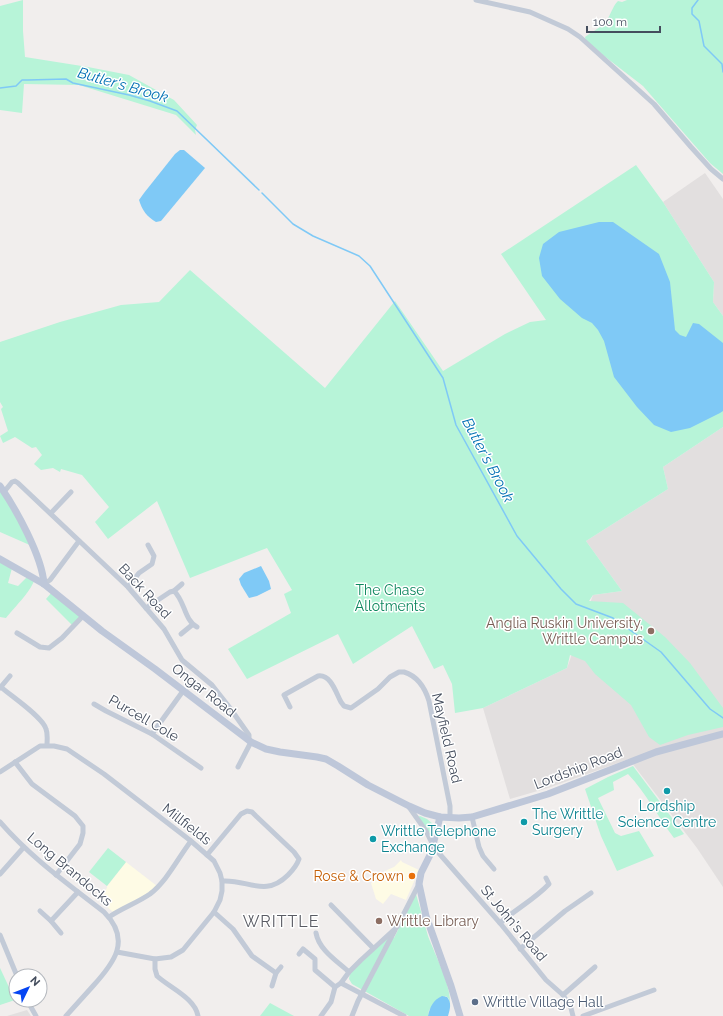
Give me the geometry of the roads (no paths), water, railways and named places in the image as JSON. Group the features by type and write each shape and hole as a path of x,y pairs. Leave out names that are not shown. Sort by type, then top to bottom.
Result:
{"street":[{"path":"476,0 530,12 568,29 580,37 654,104 690,147 723,179"},
{"name":"Back Road","path":"2,489 15,481 51,513 128,587 164,629 185,663 206,679 224,700 249,735 250,742"},
{"path":"2,489 24,529 39,562 42,569 44,584 50,580 79,541"},
{"path":"51,513 71,492"},
{"path":"128,587 139,574 152,564 154,556 148,545"},
{"name":"Ongar Road","path":"0,558 44,584 83,616 250,742 262,748 326,759 368,785 409,806 425,813 440,817"},
{"path":"146,608 170,592 174,591 182,584"},
{"path":"174,591 181,600 195,626 181,634"},
{"path":"17,633 40,647 49,648 62,638 83,616"},
{"name":"Mayfield Road","path":"290,707 284,695 318,676 327,678 344,706 351,708 374,692 395,674 404,672 415,678 423,687 429,701 450,806 450,818"},
{"path":"0,772 33,749 47,745 46,729 44,724 36,715 0,687 10,676"},
{"path":"152,734 183,690"},
{"name":"Purcell Cole","path":"94,704 152,734 201,768"},
{"name":"Lordship Road","path":"440,817 472,817 548,794 656,752 723,734"},
{"path":"238,767 250,742"},
{"name":"Millfields","path":"47,745 61,747 73,752 104,774 214,861 222,881 220,900 214,912 188,944 177,954 164,959 155,959 117,952"},
{"path":"15,762 32,784 75,816 83,826 80,844 56,875"},
{"name":"Ongar Road","path":"409,806 426,831 433,846"},
{"path":"207,855 241,814 247,811 252,812 294,852 299,859 296,866 289,874 281,881 272,885 259,887 239,881 222,881"},
{"path":"352,1016 355,1006 419,884 421,873 433,846 440,817"},
{"path":"472,817 479,847 483,856 494,869"},
{"name":"Long Brandocks","path":"0,822 24,847 56,875 109,917 116,933 117,952"},
{"path":"109,917 145,897 156,889 191,842"},
{"name":"St John's Road","path":"433,846 500,923 546,980 562,995 571,1008 573,1016"},
{"path":"0,874 24,847"},
{"path":"500,923 545,889 549,884 546,878"},
{"path":"419,884 426,916 460,1016"},
{"path":"51,921 78,892"},
{"path":"520,949 565,911 592,893"},
{"path":"331,905 373,948"},
{"path":"40,911 61,933"},
{"path":"214,912 234,929 252,956 276,973"},
{"path":"402,918 426,916"},
{"path":"321,1016 331,1002 334,987 341,983 349,972 373,948 397,927"},
{"path":"316,933 323,948 349,972"},
{"path":"0,935 14,968"},
{"path":"298,954 303,949 315,959 316,970 334,987"},
{"path":"66,1016 107,971 117,952"},
{"path":"155,959 154,969 157,976 190,1001 197,1009 198,1016"},
{"path":"272,986 276,973 281,967"},
{"path":"562,995 595,967"},
{"path":"341,983 404,1016"},
{"path":"583,1016 654,990"}],"water":[{"path":"180,150 184,150 205,168 161,221 156,222 145,213 139,200 175,154"},
{"path":"599,222 613,222 659,254 670,282 675,330 680,335 686,337 693,323 699,324 723,343 723,411 720,413 690,428 671,432 654,425 637,407 614,377 604,341 598,330 592,323 582,318 560,299 542,276 539,258 543,244 559,232"},
{"path":"261,566 269,581 271,589 249,598 239,579 244,573"},
{"path":"442,996 447,997 450,1002 448,1016 428,1016 432,1004"}],"waterway":[{"path":"698,0 692,8 692,14 699,21 704,46 722,64 723,72"},
{"name":"Butler's Brook","path":"0,88 16,86 22,80 66,79 73,83 150,101 177,111 259,190"},
{"name":"Butler's Brook","path":"262,193 293,224 313,236 359,256 370,266 443,378 456,425 517,536 561,589 576,604 613,618 661,652 710,709 723,718"}],"place":[{"name":"Anglia Ruskin University, Writtle Campus","path":"651,631"},
{"name":"Lordship Science Centre","path":"667,791"},
{"name":"The Writtle Surgery","path":"524,822"},
{"name":"Writtle Telephone Exchange","path":"373,839"},
{"name":"Rose & Crown","path":"412,876"},
{"name":"Writtle Library","path":"379,921"},
{"name":"Writtle Village Hall","path":"475,1002"}],"district":[{"name":"WRITTLE","path":"281,921"}],"park label":[{"name":"The Chase Allotments","path":"390,598"}]}
